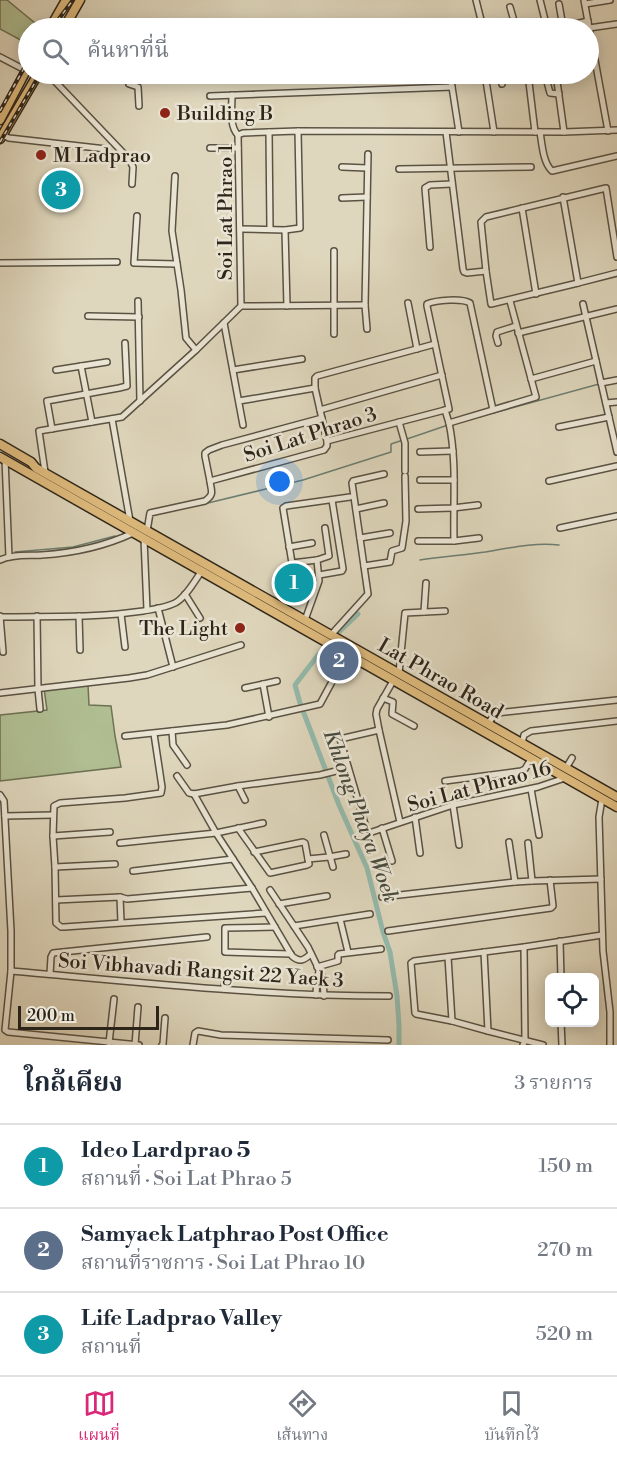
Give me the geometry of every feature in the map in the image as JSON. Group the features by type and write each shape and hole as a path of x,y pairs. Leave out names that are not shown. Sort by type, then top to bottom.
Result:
{"main road":[{"path":"56,18 66,0"},
{"path":"70,18 80,0"},
{"path":"0,120 20,84"},
{"path":"1,137 32,84"},
{"name":"Lat Phrao Road","path":"0,444 130,521 146,535 201,572 291,618 305,620 314,631 331,634 396,677 531,759 617,807"},
{"path":"0,450 29,467 41,470"},
{"name":"Lat Phrao Road","path":"2,458 134,533 146,535 314,631 347,654 488,724 617,797"}],"street":[{"path":"476,0 480,18"},
{"path":"540,0 544,18"},
{"path":"588,18 585,2 610,0"},
{"path":"559,4 561,18"},
{"path":"510,7 513,18"},
{"path":"599,24 617,24"},
{"path":"0,57 18,65"},
{"path":"599,80 608,131"},
{"path":"59,84 129,159 133,167 132,184"},
{"path":"129,84 138,87 139,106"},
{"path":"452,84 459,132"},
{"path":"487,84 494,132"},
{"path":"530,84 538,132 549,169 552,171 617,156"},
{"path":"548,84 550,93 559,94"},
{"path":"558,84 564,132"},
{"path":"210,96 452,87"},
{"path":"232,96 233,129 238,135"},
{"name":"Soi Lat Phrao 1","path":"52,429 122,417 241,306 238,135 324,130 564,132 617,130"},
{"path":"240,229 285,230 298,229 301,226 298,131"},
{"path":"269,132 270,229"},
{"path":"446,132 463,269 467,273 486,271"},
{"path":"1,137 106,149"},
{"path":"210,148 238,148"},
{"path":"367,329 365,305 368,154"},
{"path":"342,167 367,168"},
{"path":"399,169 531,167"},
{"path":"175,176 172,231 186,339 196,350"},
{"path":"430,247 425,188 430,185 452,184"},
{"path":"617,257 606,188 486,216 482,220 490,303 493,305 617,273"},
{"path":"342,198 367,197"},
{"path":"563,198 578,283"},
{"path":"522,208 536,294"},
{"path":"137,216 134,262 177,264"},
{"path":"285,230 287,306"},
{"path":"334,251 334,334"},
{"path":"0,263 117,262"},
{"path":"138,301 140,401"},
{"path":"454,541 454,480 450,424 427,303 468,301 470,303 493,410"},
{"path":"450,424 536,397 510,301"},
{"path":"408,303 417,349"},
{"path":"583,304 617,452"},
{"path":"241,306 365,305"},
{"path":"518,333 617,309"},
{"path":"88,316 139,316"},
{"path":"224,323 243,425"},
{"path":"498,343 497,332 516,326"},
{"path":"41,470 39,431 52,429 47,401 127,386 125,344"},
{"path":"327,441 315,388 315,378 320,374 435,344"},
{"path":"233,370 302,359"},
{"path":"531,379 596,361"},
{"path":"56,370 107,362"},
{"path":"81,366 92,422"},
{"path":"320,410 442,375"},
{"path":"601,383 617,381"},
{"path":"239,401 315,388"},
{"path":"606,404 617,402"},
{"name":"Soi Lat Phrao 3","path":"210,481 324,450 327,441 447,409"},
{"path":"559,427 609,417"},
{"path":"147,610 146,535 150,513 205,501 210,497 212,494 205,456 209,450 322,418"},
{"path":"112,419 130,521"},
{"path":"364,566 390,562 392,551 402,548 406,520 405,473 404,440 399,422"},
{"path":"420,452 453,451"},
{"path":"2,458 9,557"},
{"path":"549,481 617,466"},
{"path":"331,634 368,594 351,485 353,481 384,474"},
{"path":"420,480 454,480"},
{"path":"325,528 329,556 292,563 283,508 350,497"},
{"path":"320,575 342,570 332,500"},
{"path":"356,509 384,503"},
{"path":"418,509 478,505"},
{"path":"560,528 617,516"},
{"path":"0,560 9,557 74,551 113,543 134,533"},
{"path":"360,538 390,533"},
{"path":"418,541 479,538"},
{"path":"289,547 312,543"},
{"path":"305,620 319,581 317,560"},
{"path":"3,652 0,616 121,614 158,608 174,603 185,594 201,572"},
{"path":"424,612 426,583"},
{"path":"185,594 200,618"},
{"path":"158,608 173,667"},
{"path":"400,822 379,730 377,711 396,677 405,613 446,611"},
{"path":"121,614 125,647"},
{"path":"37,616 40,709"},
{"path":"79,616 80,650"},
{"path":"0,693 147,675 241,645"},
{"path":"125,736 257,722 320,704 347,654"},
{"path":"245,688 277,681"},
{"path":"263,684 269,717"},
{"path":"383,698 393,702 392,714 414,726"},
{"path":"488,724 497,713 617,700"},
{"path":"522,743 524,735 531,731 617,721"},
{"path":"379,730 340,738 367,831 369,833 382,828 392,861"},
{"path":"172,731 173,745 187,765"},
{"path":"154,734 161,793 60,803 54,806 56,923 61,927 266,913"},
{"path":"566,768 572,758"},
{"path":"445,781 521,771 531,759"},
{"path":"177,776 189,793 194,794 333,773 348,768"},
{"name":"Soi Lat Phrao 16","path":"382,828 453,805 531,789 565,778"},
{"path":"238,786 245,800"},
{"path":"531,789 539,835"},
{"path":"194,794 291,954 298,960 303,960 311,954"},
{"path":"0,795 4,801 11,931 11,971 5,1030 137,1045 138,1006"},
{"path":"602,799 599,817 602,935 610,1012 610,1045"},
{"path":"453,805 459,845"},
{"path":"5,816 53,815"},
{"path":"415,817 420,853"},
{"path":"120,843 216,833 263,823"},
{"path":"238,828 254,852 270,873 309,864 303,842 254,852"},
{"path":"53,836 110,832"},
{"path":"324,835 333,867"},
{"path":"509,842 515,882"},
{"path":"528,843 532,881"},
{"path":"308,859 346,854"},
{"path":"133,871 233,859"},
{"path":"55,867 115,864"},
{"path":"382,897 515,882 601,879"},
{"path":"388,931 551,908 553,906 550,880"},
{"path":"56,900 120,897 127,899 252,888"},
{"path":"270,890 308,947 323,978 324,996"},
{"path":"279,904 327,896"},
{"path":"120,897 121,922"},
{"path":"294,926 370,914"},
{"path":"340,919 348,952"},
{"path":"275,927 225,928 225,952 291,954"},
{"path":"543,1045 524,1043 452,1021 415,1013 411,966 414,961 602,935"},
{"path":"50,974 53,953 207,938"},
{"path":"561,942 561,973"},
{"path":"524,947 524,1043"},
{"path":"318,970 338,961 338,954 381,949"},
{"path":"484,952 488,1031"},
{"path":"448,957 452,1021"},
{"path":"316,996 318,970"},
{"name":"Soi Vibhavadi Rangsit 22 Yaek 3","path":"11,971 316,996 389,996"},
{"path":"224,989 225,976"},
{"path":"110,1042 114,999"},
{"path":"162,1045 165,1018"},
{"path":"561,1027 561,1045"},
{"path":"193,1045 195,1033 198,1031 221,1035 388,1040"},
{"path":"325,1038 328,1045"}],"green space":[{"path":"0,0 7,0 29,18 18,18 18,39 0,29"},
{"path":"88,685 89,705 111,706 121,767 0,781 0,715 47,710 44,688"}],"waterway":[{"path":"479,417 599,384"},
{"path":"407,439 448,425"},
{"path":"208,503 303,480 391,452 391,444 403,440"},
{"path":"15,552 73,547 115,536"},
{"path":"420,560 531,545 559,545"},
{"name":"Khlong Phaya Woek","path":"339,632 358,614"},
{"name":"Khlong Phaya Woek","path":"325,646 295,685 339,805 367,868 390,952 397,996 399,1045"}],"railway":[{"path":"60,18 73,0"},
{"path":"0,111 18,79"},
{"path":"0,142 34,84"}],"place":[{"name":"Building B","path":"165,113"},
{"name":"M Ladprao","path":"41,155"},
{"name":"Life Ladprao Valley","path":"61,190"},
{"name":"Ideo Lardprao 5","path":"294,583"},
{"name":"The Light","path":"240,628"},
{"name":"Samyaek Latphrao Post Office","path":"339,661"}]}
